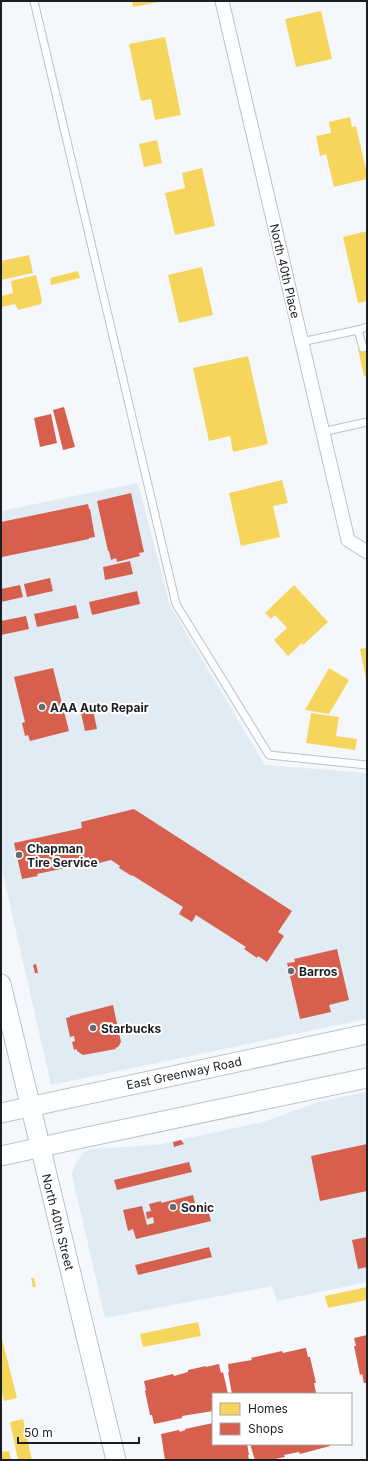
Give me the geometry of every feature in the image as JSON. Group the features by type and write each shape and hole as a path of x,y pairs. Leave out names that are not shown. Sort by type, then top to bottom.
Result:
{"main road":[{"name":"North 40th Street","path":"1,984 3,1004 40,1147 116,1460"},
{"name":"East Greenway Road","path":"1,1113 367,1034"},
{"path":"1,1156 367,1078"}],"street":[{"name":"North 40th Place","path":"222,1 348,540 367,552"}],"lane":[{"path":"34,1 176,604 269,755 367,765"},
{"path":"302,342 367,327"},
{"path":"358,330 363,348"},
{"path":"322,432 367,422"}],"shaded area":[{"path":"138,483 170,606 265,765 367,773 367,1019 51,1085 1,865 1,511"},
{"path":"367,1092 367,1282 277,1301 272,1286 105,1318 72,1175 74,1166 83,1153 90,1149 156,1145 263,1122 319,1102"}],"building: Homes":[{"path":"132,1 159,1 159,2 133,7"},
{"path":"321,11 332,59 296,67 285,19"},
{"path":"165,37 181,115 155,120 151,99 141,101 129,44"},
{"path":"350,117 352,127 356,126 367,179 334,187 326,154 320,156 316,136 331,133 329,122"},
{"path":"157,140 162,163 144,167 139,144"},
{"path":"202,168 215,226 175,235 165,193 185,188 182,173"},
{"path":"367,231 367,301 358,303 343,237"},
{"path":"29,255 33,273 1,280 1,261"},
{"path":"202,267 213,315 179,323 168,275"},
{"path":"78,271 80,278 51,285 50,278"},
{"path":"36,275 42,301 41,304 18,310 15,304 2,307 1,296 13,293 11,281"},
{"path":"367,347 367,375 364,376 358,349"},
{"path":"248,356 268,444 233,452 230,436 209,441 193,368"},
{"path":"282,480 288,503 273,506 280,537 241,546 229,493"},
{"path":"294,585 328,622 303,645 302,643 288,656 274,640 287,628 275,615 271,619 265,613"},
{"path":"367,647 367,679 366,679 360,649"},
{"path":"329,668 349,680 329,714 305,710"},
{"path":"311,713 339,717 336,736 357,739 355,750 306,743"},
{"path":"31,1278 34,1278 36,1287 33,1287"},
{"path":"367,1287 367,1300 328,1308 325,1296"},
{"path":"198,1322 201,1336 143,1347 140,1334"},
{"path":"1,1335 17,1398 4,1401 1,1389"},
{"path":"23,1419 32,1460 18,1460 10,1422"},
{"path":"1,1446 3,1452 9,1451 11,1460 1,1460"}],"building: Shops":[{"path":"64,407 75,447 63,450 53,410"},
{"path":"51,414 57,443 40,447 34,418"},
{"path":"131,493 144,552 139,553 140,556 117,562 116,558 111,560 108,551 97,501"},
{"path":"88,504 95,537 2,557 1,522"},
{"path":"130,561 133,574 105,580 103,567"},
{"path":"50,578 53,591 27,597 24,584"},
{"path":"20,585 23,597 1,602 1,589"},
{"path":"137,591 140,604 92,615 89,602"},
{"path":"76,605 79,618 37,627 34,614"},
{"path":"26,616 29,629 1,635 1,621"},
{"name":"AAA Auto Repair","path":"53,668 69,731 30,741 28,735 25,736 22,723 25,722 14,677"},
{"path":"93,710 97,729 85,731 81,713"},
{"path":"134,809 292,911 278,932 284,936 267,962 258,956 257,958 244,949 246,947 196,915 192,922 179,914 183,907 119,868 120,866 111,860 91,865 89,857 64,863 65,868 22,879 14,843 82,828 81,822"},
{"path":"337,949 349,1000 329,1005 331,1012 300,1019 287,963 295,962 294,959"},
{"path":"36,964 38,973 35,973 33,965"},
{"name":"Starbucks","path":"113,1005 121,1042 118,1047 115,1048 116,1049 83,1055 77,1051 77,1049 74,1050 72,1042 75,1041 74,1036 70,1037 66,1018"},
{"path":"181,1140 184,1144 174,1147 173,1142"},
{"path":"367,1144 367,1191 320,1201 311,1156"},
{"path":"189,1162 192,1172 117,1190 114,1180"},
{"path":"193,1195 197,1213 208,1210 211,1221 136,1239 133,1229 128,1231 123,1210 142,1206 147,1225 154,1223 153,1217 147,1219 146,1212 151,1211 149,1204 161,1201 161,1203"},
{"path":"367,1237 367,1267 358,1269 352,1240"},
{"path":"209,1247 212,1257 138,1275 135,1265"},
{"path":"367,1335 367,1383 364,1383 362,1374 360,1375 354,1346 356,1346 354,1338"},
{"path":"306,1348 308,1357 310,1357 316,1383 314,1383 316,1393 232,1393 228,1364 252,1360 251,1358 282,1351 283,1353"},
{"path":"219,1364 221,1373 223,1372 228,1393 212,1393 212,1411 182,1416 182,1418 154,1424 152,1415 150,1415 144,1381 173,1374 174,1376 188,1372 188,1370"},
{"path":"212,1423 212,1445 247,1445 249,1460 165,1460 161,1434 179,1430 180,1432 185,1429"},
{"path":"250,1445 330,1445 300,1454 299,1452 284,1455 285,1457 270,1460 255,1460"}],"place":[{"name":"AAA Auto Repair","path":"42,707"},
{"name":"Chapman Tire Service","path":"19,855"},
{"name":"Barros","path":"291,971"},
{"name":"Starbucks","path":"93,1028"},
{"name":"Sonic","path":"173,1207"}]}
